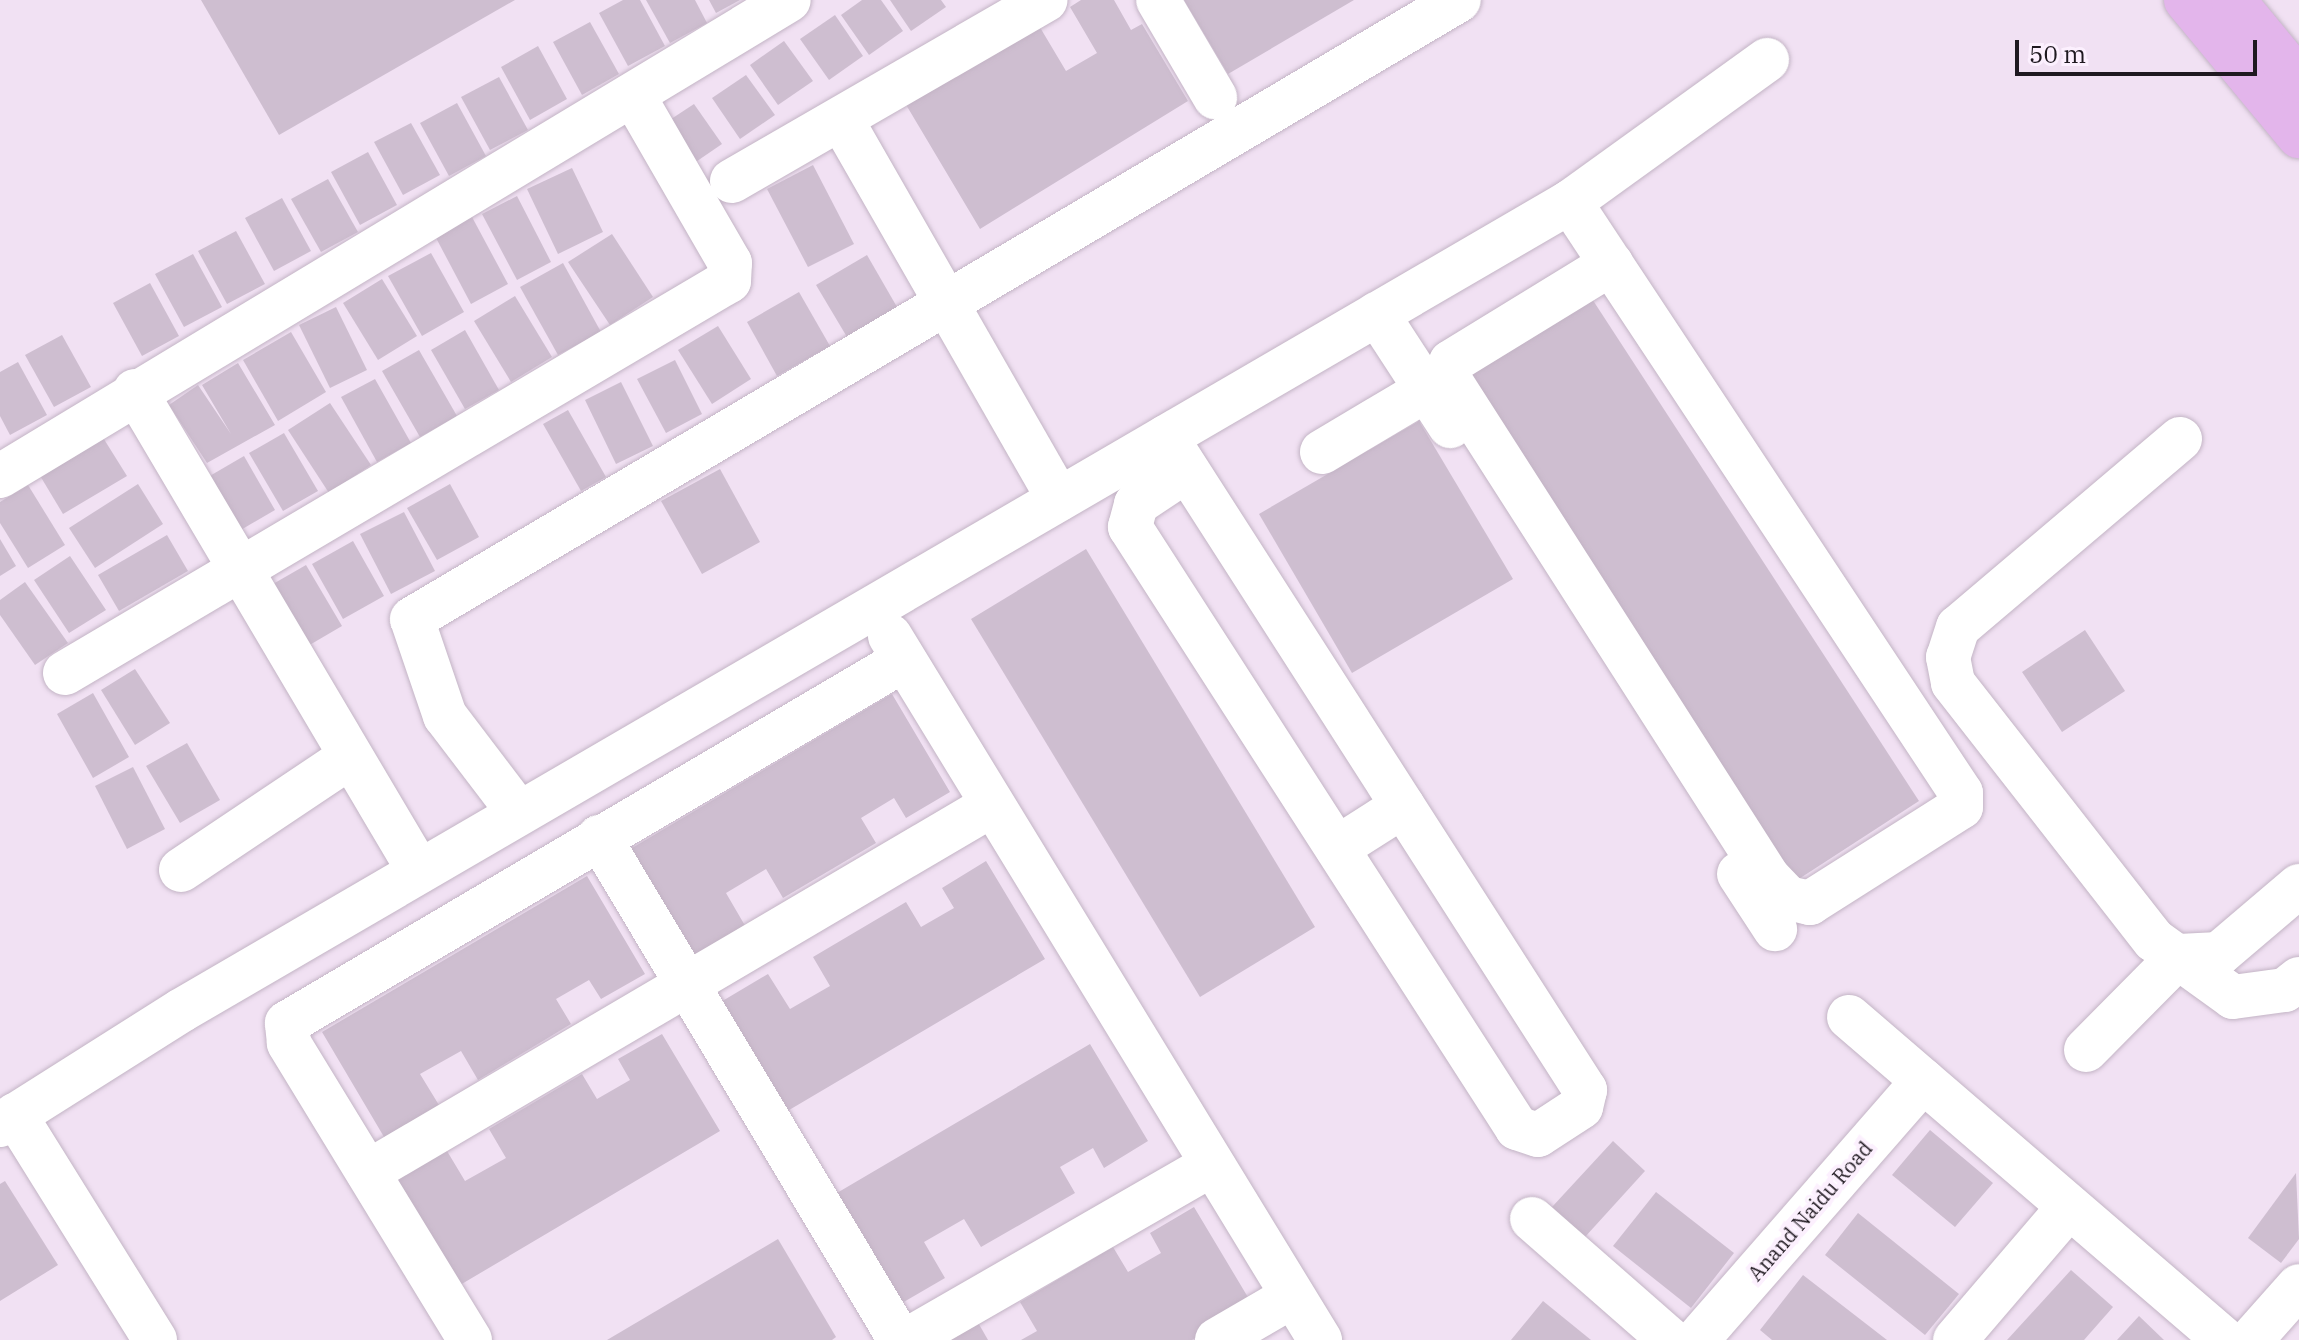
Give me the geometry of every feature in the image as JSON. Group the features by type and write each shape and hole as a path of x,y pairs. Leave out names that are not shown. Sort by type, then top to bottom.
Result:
{"main road":[{"path":"2186,0 2299,136"},
{"path":"2233,0 2299,80"}],"street":[{"path":"0,476 135,391 789,0"},
{"path":"732,181 1045,0"},
{"path":"1158,0 1215,97"},
{"path":"519,813 445,716 412,619 1459,0"},
{"path":"155,1340 7,1120 419,871 1059,499 1176,454 1377,314 1570,202 1767,60"},
{"path":"65,673 729,281 730,263 633,95"},
{"path":"841,119 1059,499"},
{"path":"1570,202 1961,793 1961,807 1810,903 1788,898 1768,877 1449,379 1451,362 1611,264"},
{"path":"1377,314 1775,929"},
{"path":"1322,452 1426,390"},
{"path":"135,391 238,573 419,871"},
{"path":"2180,439 1958,627 1948,657 1953,683 2154,940 2233,997 2285,990 2299,979"},
{"path":"1176,454 1585,1090 1581,1107 1538,1135 1517,1128 1130,527 1136,504 1176,454"},
{"path":"872,608 1320,1340"},
{"path":"470,1340 289,1043 287,1023 904,660"},
{"path":"181,870 350,757"},
{"path":"368,1172 992,805"},
{"path":"1337,848 1403,806"},
{"path":"599,837 900,1340"},
{"path":"2086,1050 2179,956 2219,954 2299,886"},
{"path":"1849,1017 2225,1340"},
{"name":"Anand Naidu Road","path":"1697,1340 1923,1081"},
{"path":"907,1340 1211,1165"},
{"path":"1955,1340 2069,1207"},
{"path":"1532,1219 1670,1340"},
{"path":"2251,1340 2299,1286"},
{"path":"1217,1340 1291,1297"}],"building":[{"path":"201,0 515,0 279,135"},
{"path":"623,0 640,0 665,46 628,66 599,13"},
{"path":"646,0 695,0 707,23 670,43"},
{"path":"709,0 740,0 716,13"},
{"path":"862,0 881,0 903,31 869,55 841,15"},
{"path":"890,0 941,0 946,7 911,31"},
{"path":"1081,0 1114,0 1131,30 1142,24 1188,101 980,229 905,103 1038,24 1066,71 1097,53 1070,7"},
{"path":"1184,0 1354,0 1228,74"},
{"path":"835,15 863,56 829,80 800,39"},
{"path":"590,22 619,74 582,95 553,42"},
{"path":"784,41 813,81 778,105 750,65"},
{"path":"538,46 567,99 530,120 501,67"},
{"path":"746,75 775,115 740,139 712,98"},
{"path":"499,77 528,130 490,150 461,97"},
{"path":"457,103 486,156 449,176 420,123"},
{"path":"694,104 722,144 687,168 659,127"},
{"path":"411,123 440,175 403,195 374,142"},
{"path":"368,152 397,205 360,225 331,172"},
{"path":"813,165 854,244 808,267 767,189"},
{"path":"572,168 603,232 558,254 527,189"},
{"path":"328,179 358,232 321,252 291,199"},
{"path":"517,196 551,262 517,280 482,214"},
{"path":"282,198 311,251 274,271 245,218"},
{"path":"472,217 508,284 471,304 435,236"},
{"path":"236,231 265,284 227,304 198,251"},
{"path":"612,234 653,297 610,325 568,262"},
{"path":"431,253 464,312 422,336 388,276"},
{"path":"193,254 222,307 184,327 155,274"},
{"path":"867,255 897,307 847,337 816,285"},
{"path":"563,263 601,332 558,355 520,287"},
{"path":"382,279 417,336 378,360 343,303"},
{"path":"150,283 179,336 142,356 113,303"},
{"path":"1583,285 1919,801 1788,886 1453,370"},
{"path":"799,292 830,346 777,376 747,322"},
{"path":"515,296 552,357 511,382 474,321"},
{"path":"336,307 367,370 330,388 299,325"},
{"path":"718,326 751,379 712,404 678,350"},
{"path":"465,330 499,390 465,409 431,350"},
{"path":"291,332 326,392 278,421 243,360"},
{"path":"62,335 91,387 54,407 25,355"},
{"path":"419,350 457,416 420,437 382,371"},
{"path":"675,360 702,414 666,433 637,379"},
{"path":"18,362 47,415 10,435 0,416 0,372"},
{"path":"238,363 275,425 207,463 169,405 198,385 231,434 202,385"},
{"path":"375,379 411,443 377,462 341,397"},
{"path":"621,382 653,446 616,464 585,400"},
{"path":"330,403 371,465 329,493 288,430"},
{"path":"568,410 606,477 581,491 543,424"},
{"path":"1419,421 1513,579 1352,673 1259,514"},
{"path":"284,433 318,491 283,511 249,453"},
{"path":"102,436 127,476 63,514 39,474"},
{"path":"244,456 275,510 239,531 208,477"},
{"path":"720,469 760,542 702,574 661,501"},
{"path":"138,484 163,524 95,568 69,528"},
{"path":"450,484 479,537 437,560 407,508"},
{"path":"28,485 65,545 28,568 0,523 0,502"},
{"path":"404,512 435,571 391,594 360,534"},
{"path":"167,535 188,571 119,611 98,575"},
{"path":"0,539 16,566 0,576"},
{"path":"353,541 384,596 343,619 312,564"},
{"path":"1086,549 1315,927 1200,997 971,619"},
{"path":"70,556 106,610 69,633 34,580"},
{"path":"306,565 342,626 301,650 266,588"},
{"path":"25,582 68,643 35,665 0,615 0,600"},
{"path":"2085,630 2125,691 2062,732 2022,672"},
{"path":"135,669 170,723 135,745 101,690"},
{"path":"93,693 129,757 93,778 57,714"},
{"path":"892,694 950,792 906,818 894,798 861,818 876,843 783,898 766,869 726,893 747,929 692,961 627,851"},
{"path":"187,743 220,800 180,823 146,766"},
{"path":"133,767 165,829 127,849 95,786"},
{"path":"986,861 1045,959 779,1116 714,1006 768,974 790,1009 830,986 813,957 906,902 921,927 954,908 942,888"},
{"path":"587,876 645,974 601,999 589,980 556,999 571,1024 478,1080 461,1051 420,1074 442,1110 387,1142 322,1032"},
{"path":"662,1034 720,1131 455,1288 389,1178 444,1146 465,1181 506,1158 489,1129 582,1074 597,1099 630,1080 618,1059"},
{"path":"1090,1044 1148,1141 1104,1168 1093,1148 1060,1167 1075,1193 981,1247 964,1219 924,1242 945,1278 890,1310 825,1200"},
{"path":"1930,1130 1993,1183 1955,1227 1892,1175"},
{"path":"1613,1141 1645,1171 1585,1237 1552,1207"},
{"path":"2296,1173 2299,1239 2281,1263 2248,1238"},
{"path":"5,1181 58,1265 0,1301 0,1184"},
{"path":"1656,1192 1734,1253 1691,1308 1613,1246"},
{"path":"1194,1207 1252,1304 1192,1340 1021,1340 1037,1331 1020,1302 1113,1247 1128,1272 1161,1253 1150,1233"},
{"path":"1858,1213 1959,1294 1925,1335 1825,1255"},
{"path":"778,1239 836,1337 832,1340 607,1340"},
{"path":"2071,1270 2113,1307 2084,1340 2007,1340"},
{"path":"1803,1275 1887,1340 1772,1340 1760,1330"},
{"path":"1543,1301 1591,1340 1511,1340"},
{"path":"2139,1316 2164,1340 2117,1340"},
{"path":"976,1319 988,1340 940,1340"}]}
